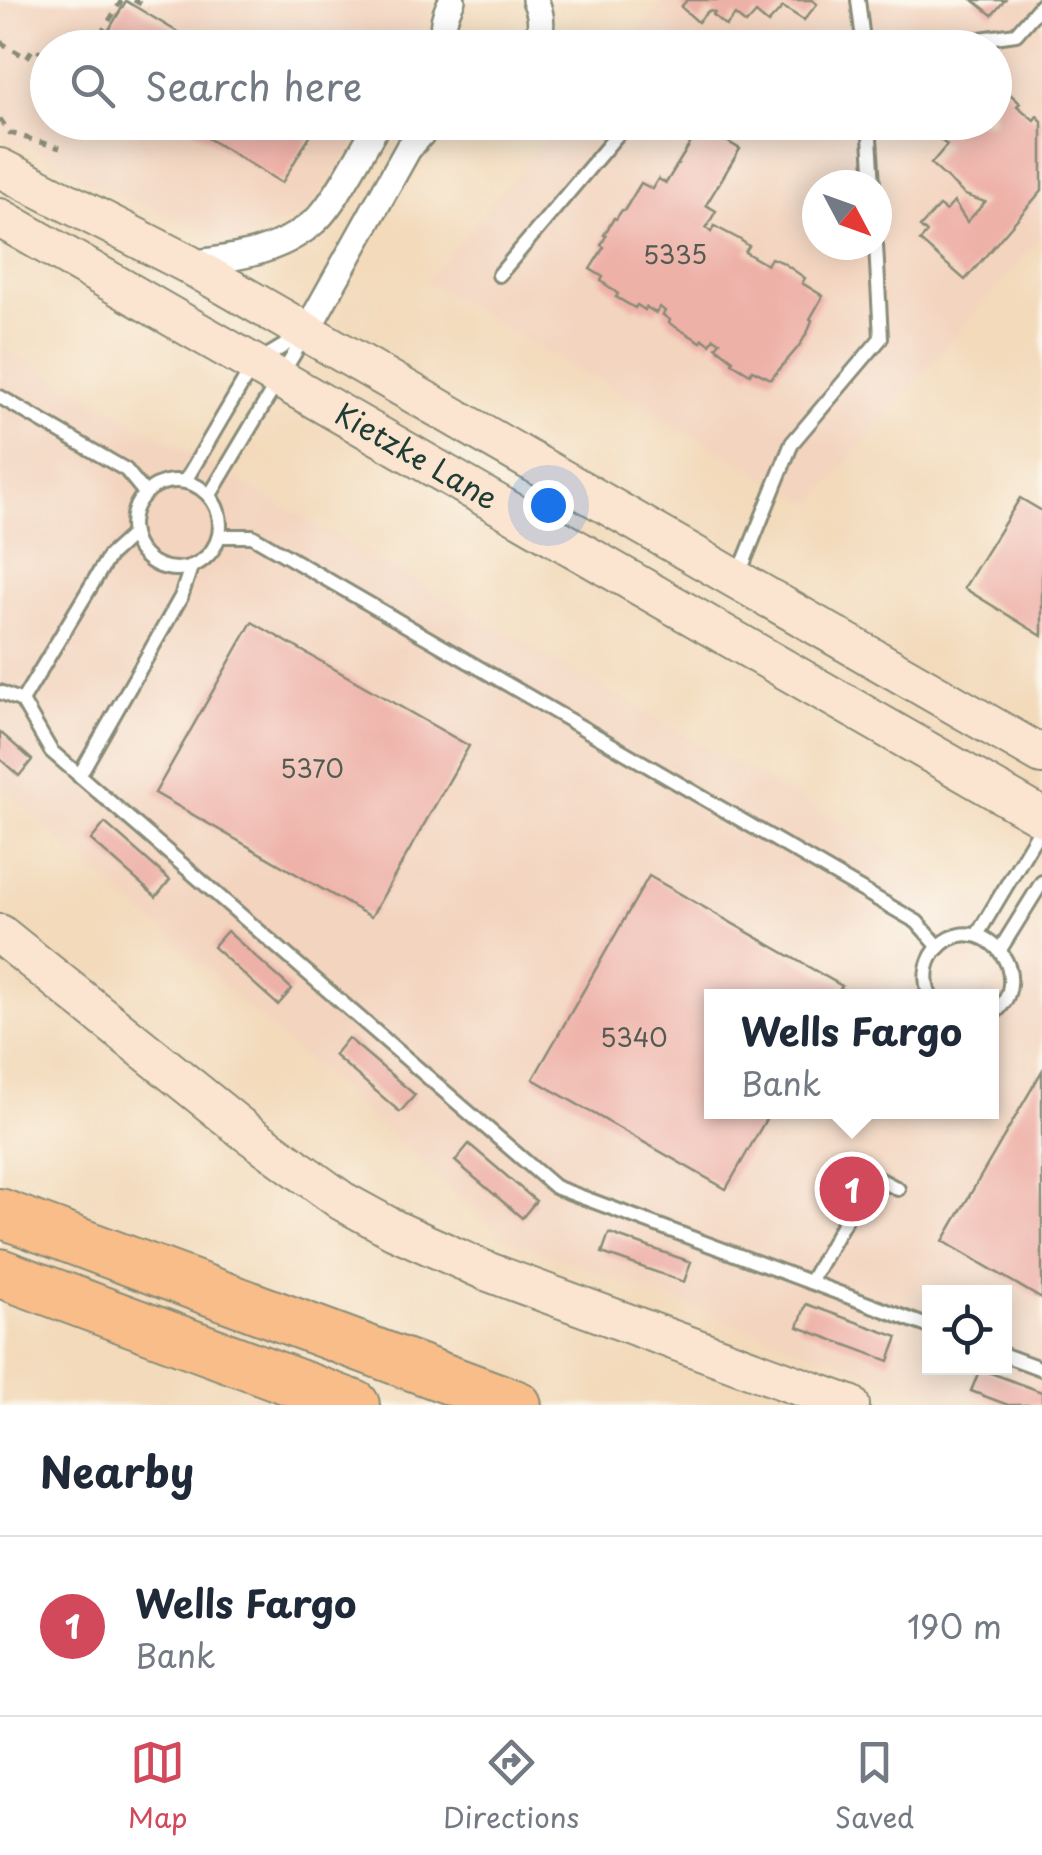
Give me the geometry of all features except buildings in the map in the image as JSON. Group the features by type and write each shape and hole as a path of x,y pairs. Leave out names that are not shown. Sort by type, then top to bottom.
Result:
{"highway":[{"path":"0,1212 517,1405"},
{"path":"0,1273 355,1405"}],"main road":[{"name":"Kietzke Lane","path":"0,168 188,264 1042,754"},
{"name":"Kietzke Lane","path":"0,218 1042,816"},
{"path":"0,934 245,1131 342,1201 486,1271 850,1405"}],"street":[{"path":"535,0 541,17 539,30"},
{"path":"442,30 447,3"},
{"path":"188,264 248,256 285,243 318,220 368,140"},
{"path":"306,332 416,140"}],"lane":[{"path":"858,0 862,30"},
{"path":"1012,35 1042,4"},
{"path":"499,275 613,140"},
{"path":"870,140 872,170"},
{"path":"737,580 792,443 881,338 877,260"},
{"path":"186,481 267,372 306,332"},
{"path":"210,495 267,372 306,332"},
{"path":"0,397 126,470 145,492"},
{"path":"186,481 210,495 221,521 220,536 204,560 191,567 161,567 138,548 132,534 132,518 145,492 157,484 186,481"},
{"path":"22,700 110,556 132,534"},
{"path":"220,536 252,536 917,922 939,947"},
{"path":"79,776 181,598 191,567"},
{"path":"0,692 22,700 51,751 79,776 555,1187 922,1324"},
{"path":"977,935 1042,826"},
{"path":"1001,948 1042,882"},
{"path":"929,989 926,972 939,947 963,935 977,935 1001,948 1009,960 1012,986 999,1008"},
{"path":"810,1282 864,1187 879,1179 898,1188"},
{"path":"1012,1358 1042,1369"}],"path":[{"path":"103,30 122,0"},
{"path":"134,0 148,8"},
{"path":"0,42 27,58 30,53"},
{"path":"0,120 10,132 30,138"},
{"path":"35,140 60,148"}],"shaded area":[{"path":"0,0 432,0 420,30 30,30 30,140 356,140 307,213 237,243 101,188 28,145 0,139"},
{"path":"664,0 1042,0 1042,234 812,503 425,282 546,140 1012,140 1012,30 638,30"},
{"path":"0,346 1042,937 1042,1405 956,1405 505,1238 0,785"}],"place":[{"name":"Wells Fargo","path":"852,1189"}]}
